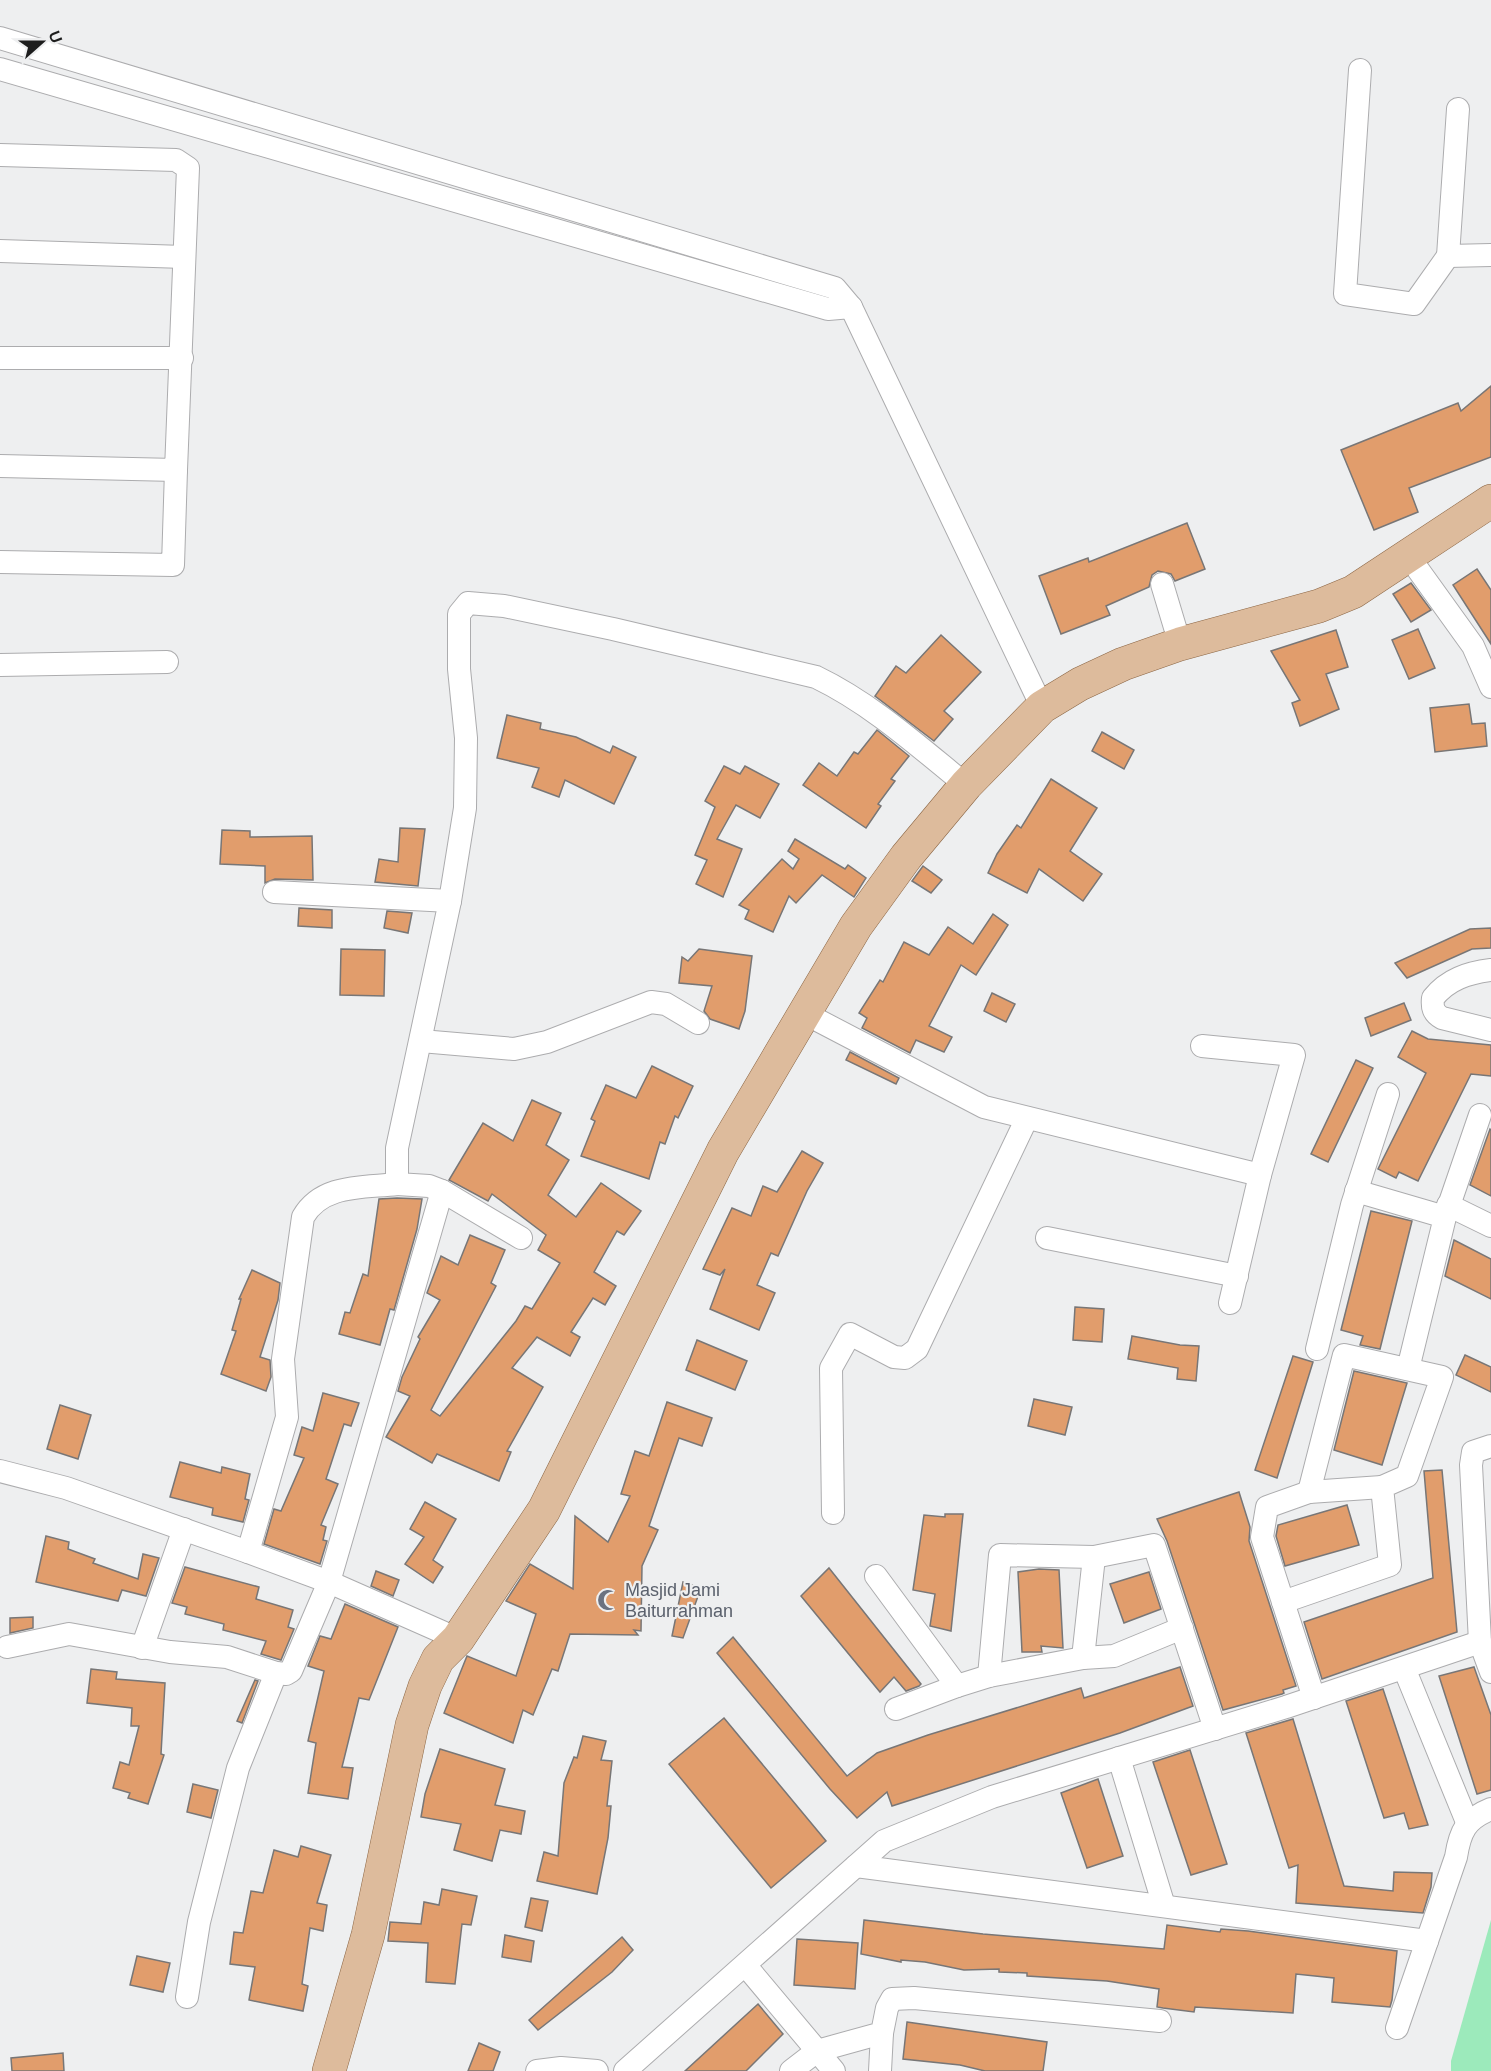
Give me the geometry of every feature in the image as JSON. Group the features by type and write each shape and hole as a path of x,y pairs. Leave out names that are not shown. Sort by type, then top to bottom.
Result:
{"main road":[{"path":"329,2071 368,1935 412,1725 425,1686 438,1659 458,1639 544,1510 723,1151 856,926 906,857 966,785 1042,707 1099,674 1180,644 1319,606 1353,592 1491,501"}],"street":[{"path":"0,38 835,288 851,307 1042,707"},
{"path":"0,69 828,309 851,307"},
{"path":"1360,70 1345,294 1414,304 1448,256 1458,109"},
{"path":"0,155 176,160 188,168 173,565 0,562"},
{"path":"0,252 184,257"},
{"path":"1448,256 1491,255"},
{"path":"0,358 182,358"},
{"path":"0,466 176,470"},
{"path":"1409,557 1473,646 1491,687"},
{"path":"1162,584 1180,644"},
{"path":"397,1184 397,1148 450,901 465,808 466,738 459,669 459,614 468,603 504,606 613,629 816,677 844,690 866,705 966,785"},
{"path":"0,665 167,662"},
{"path":"274,892 450,901"},
{"path":"1491,970 1461,976 1446,984 1433,998 1432,1006 1435,1014 1442,1018 1491,1030"},
{"path":"421,1041 491,1049 514,1049 547,1042 651,1002 666,1004 698,1023"},
{"path":"806,1014 984,1107 1260,1175"},
{"path":"1202,1046 1294,1055 1260,1175 1230,1304"},
{"path":"1314,1698 1262,1537 1267,1507 1309,1492 1382,1487 1407,1476 1442,1377 1310,1347 1356,1191 1388,1094"},
{"path":"1408,1369 1447,1211 1480,1114"},
{"path":"832,1513 831,1368 850,1334 894,1357 905,1359 918,1349 1027,1118"},
{"path":"248,1552 287,1417 284,1359 303,1217 310,1204 324,1194 397,1184 429,1186 442,1191 521,1238"},
{"path":"7,1647 69,1634 142,1648 226,1657 276,1673 286,1674 295,1666 329,1582 442,1191"},
{"path":"1356,1191 1447,1211 1491,1226"},
{"path":"1047,1238 1237,1276"},
{"path":"1309,1492 1344,1355"},
{"path":"1491,1446 1473,1452 1471,1466 1484,1598 1480,1642 1491,1672"},
{"path":"0,1471 66,1488 248,1552 329,1582 458,1639"},
{"path":"1283,1602 1390,1564 1382,1487"},
{"path":"142,1648 184,1529"},
{"path":"989,1676 1000,1555 1094,1557 1154,1545 1215,1729"},
{"path":"1083,1658 1094,1557"},
{"path":"876,1576 957,1686"},
{"path":"896,1709 989,1676 1083,1658 1113,1656 1182,1628"},
{"path":"625,2071 885,1841 992,1797 1314,1698 1480,1642"},
{"path":"1404,1668 1467,1822"},
{"path":"188,1997 199,1922 238,1768 276,1673"},
{"path":"1119,1758 1164,1906"},
{"path":"1397,2028 1456,1857 1460,1835 1467,1822 1491,1809"},
{"path":"856,1866 1427,1941"},
{"path":"746,1966 834,2071"},
{"path":"880,2071 882,2033 892,1999 914,1998 1160,2021"},
{"path":"791,2071 817,2051 882,2033"},
{"path":"537,2071 561,2068 597,2071"}],"green space":[{"path":"1491,1920 1491,2071 1451,2071 1451,2061"}],"building":[{"path":"1491,386 1491,457 1409,488 1418,512 1374,530 1341,450 1458,403 1461,411"},
{"path":"1187,523 1205,569 1175,581 1171,574 1158,571 1152,575 1149,587 1106,606 1110,615 1061,634 1039,576 1088,558 1089,562"},
{"path":"1477,569 1491,590 1491,644 1453,585"},
{"path":"1411,583 1431,610 1411,622 1393,594"},
{"path":"1418,629 1435,668 1409,679 1392,640"},
{"path":"1336,630 1348,667 1326,674 1339,709 1300,726 1292,703 1300,700 1271,651"},
{"path":"941,635 981,672 944,711 953,719 934,741 875,696 896,666 906,673"},
{"path":"1469,704 1472,724 1485,723 1487,746 1435,752 1430,708"},
{"path":"507,715 541,723 540,729 576,737 610,753 613,746 636,757 614,804 565,780 559,797 532,787 539,768 497,758"},
{"path":"877,730 909,756 891,779 895,781 878,804 881,806 866,828 803,785 819,763 837,776 854,752 858,754"},
{"path":"1102,732 1134,750 1124,769 1092,751"},
{"path":"724,766 740,774 745,766 779,784 760,818 736,805 717,839 742,849 723,897 696,884 707,860 695,855 715,807 705,801"},
{"path":"1051,779 1097,808 1070,851 1102,874 1083,901 1039,869 1027,893 988,873 997,854 1017,825 1021,828"},
{"path":"400,828 425,829 418,886 375,882 379,859 398,862"},
{"path":"222,830 250,831 250,837 312,836 313,880 275,879 265,883 265,866 220,864"},
{"path":"795,839 845,869 848,865 866,878 854,897 822,875 796,903 789,896 773,932 745,919 749,910 739,905 782,859 793,869 799,859 788,851"},
{"path":"923,866 942,880 931,893 912,881"},
{"path":"299,908 332,910 332,928 298,926"},
{"path":"387,911 412,913 408,933 384,928"},
{"path":"993,914 1008,925 976,975 961,965 929,1026 952,1037 944,1052 916,1040 910,1053 862,1028 867,1018 859,1013 880,980 883,982 904,942 929,955 948,927 973,944"},
{"path":"1491,928 1491,948 1472,949 1407,978 1395,963 1470,929"},
{"path":"341,949 385,950 384,996 340,995"},
{"path":"699,949 752,956 745,1011 739,1029 710,1019 704,1011 712,986 679,983 682,957 688,961"},
{"path":"992,993 1015,1004 1006,1022 984,1011"},
{"path":"1404,1003 1411,1020 1371,1036 1365,1018"},
{"path":"1412,1031 1428,1039 1491,1045 1491,1076 1471,1074 1418,1181 1399,1172 1396,1178 1378,1169 1426,1073 1398,1057"},
{"path":"850,1052 899,1078 896,1084 846,1060"},
{"path":"1356,1060 1373,1068 1328,1162 1311,1154"},
{"path":"652,1066 693,1086 678,1118 675,1116 665,1144 660,1142 649,1179 581,1156 595,1121 591,1119 606,1085 636,1098"},
{"path":"532,1100 561,1113 546,1145 569,1160 548,1195 576,1217 601,1183 641,1211 624,1235 617,1231 594,1272 616,1286 605,1305 593,1298 571,1332 580,1337 570,1356 537,1337 512,1368 543,1387 507,1451 511,1452 499,1481 437,1454 432,1463 386,1437 410,1396 398,1391 402,1377 420,1339 418,1337 440,1300 427,1293 441,1256 458,1265 470,1235 505,1250 491,1283 496,1286 431,1410 440,1416 516,1321 525,1306 532,1309 560,1263 538,1250 546,1235 492,1194 488,1201 449,1180 483,1123 513,1141"},
{"path":"1491,1130 1491,1196 1470,1185"},
{"path":"802,1151 823,1163 807,1191 778,1256 771,1253 757,1285 775,1293 759,1330 710,1309 725,1269 720,1275 703,1269 732,1208 751,1216 763,1186 777,1192"},
{"path":"379,1199 422,1199 417,1229 394,1310 390,1309 380,1345 339,1334 345,1312 350,1313 363,1274 368,1276"},
{"path":"1371,1211 1412,1221 1380,1349 1360,1345 1363,1336 1341,1330"},
{"path":"1454,1240 1491,1259 1491,1299 1445,1276"},
{"path":"252,1270 280,1283 278,1300 260,1357 270,1360 271,1377 266,1391 221,1374 236,1331 232,1330 241,1299 239,1299"},
{"path":"1075,1307 1104,1309 1102,1342 1073,1340"},
{"path":"1132,1336 1180,1345 1199,1346 1196,1381 1177,1379 1178,1368 1128,1359"},
{"path":"697,1340 747,1361 735,1390 686,1370"},
{"path":"1465,1355 1491,1367 1491,1392 1456,1375"},
{"path":"1293,1356 1313,1362 1277,1478 1255,1470"},
{"path":"1354,1371 1407,1383 1382,1465 1334,1450"},
{"path":"323,1393 359,1403 351,1426 344,1424 326,1479 338,1484 321,1525 326,1527 323,1540 327,1541 320,1564 264,1544 274,1509 281,1511 304,1458 294,1455 302,1427 313,1431"},
{"path":"1034,1399 1072,1407 1065,1435 1028,1426"},
{"path":"667,1402 712,1418 702,1446 679,1438 649,1526 658,1530 642,1566 641,1631 634,1630 638,1635 570,1634 558,1671 552,1669 533,1715 523,1710 513,1743 444,1713 467,1656 516,1676 536,1614 506,1601 530,1564 573,1589 575,1516 608,1542 630,1496 621,1494 635,1451 649,1456"},
{"path":"60,1405 91,1415 78,1459 47,1449"},
{"path":"180,1462 221,1473 222,1467 250,1474 245,1499 249,1500 243,1522 212,1515 213,1508 170,1497"},
{"path":"1442,1470 1457,1632 1322,1679 1304,1622 1433,1578 1424,1471"},
{"path":"1239,1492 1250,1527 1249,1541 1296,1686 1283,1690 1282,1694 1223,1710 1167,1541 1157,1519"},
{"path":"425,1502 456,1519 433,1560 443,1567 433,1583 405,1564 424,1537 410,1529"},
{"path":"1347,1505 1359,1545 1285,1566 1276,1536 1278,1525"},
{"path":"945,1514 963,1514 951,1631 930,1626 935,1594 913,1590 924,1515 945,1517"},
{"path":"46,1536 69,1542 68,1549 95,1559 93,1563 138,1579 143,1554 159,1558 146,1596 122,1590 118,1601 36,1582"},
{"path":"185,1567 259,1587 256,1599 293,1610 288,1627 294,1629 281,1660 261,1654 266,1641 223,1630 224,1624 185,1614 187,1607 172,1603"},
{"path":"829,1568 921,1684 919,1686 906,1691 894,1677 880,1692 801,1596"},
{"path":"1039,1569 1059,1570 1063,1648 1041,1646 1042,1652 1022,1652 1018,1572"},
{"path":"376,1571 399,1580 393,1596 371,1586"},
{"path":"1149,1572 1161,1609 1124,1623 1110,1584"},
{"path":"683,1582 701,1588 683,1638 672,1636"},
{"path":"345,1604 398,1627 369,1700 359,1698 342,1767 353,1768 348,1799 308,1793 316,1743 308,1741 324,1671 308,1666 320,1636 331,1639"},
{"path":"33,1617 33,1628 10,1633 10,1618"},
{"path":"733,1637 847,1776 877,1753 928,1735 1081,1688 1084,1698 1180,1667 1193,1706 1120,1733 892,1806 887,1792 857,1818 830,1789 717,1653"},
{"path":"1474,1667 1491,1715 1491,1790 1477,1794 1439,1676"},
{"path":"91,1669 117,1672 116,1679 165,1683 161,1754 164,1755 148,1804 128,1798 130,1793 113,1788 120,1762 129,1765 139,1726 131,1726 132,1708 87,1703"},
{"path":"255,1680 258,1681 242,1723 237,1721"},
{"path":"1383,1689 1428,1825 1409,1829 1404,1813 1384,1818 1346,1701"},
{"path":"724,1718 826,1841 771,1888 669,1764"},
{"path":"1293,1719 1344,1886 1393,1891 1394,1872 1432,1873 1431,1887 1423,1913 1296,1903 1298,1865 1289,1868 1246,1733"},
{"path":"583,1736 606,1741 601,1760 612,1761 607,1806 611,1806 608,1838 597,1894 537,1881 544,1852 558,1856 564,1783 574,1757 577,1758"},
{"path":"440,1749 505,1769 495,1805 525,1811 521,1834 500,1830 492,1861 454,1850 461,1824 421,1817 425,1794"},
{"path":"1190,1750 1227,1864 1191,1875 1153,1762"},
{"path":"1098,1779 1123,1856 1087,1868 1061,1793"},
{"path":"193,1784 218,1790 211,1818 187,1812"},
{"path":"301,1846 331,1855 317,1903 327,1905 323,1931 310,1928 302,1984 308,1986 303,2011 249,2000 255,1967 230,1964 234,1932 243,1933 251,1891 263,1893 274,1850 298,1857"},
{"path":"442,1889 477,1896 471,1925 462,1924 455,1984 426,1982 428,1943 388,1941 390,1922 421,1924 424,1902 439,1905"},
{"path":"531,1898 548,1901 542,1931 525,1927"},
{"path":"864,1920 983,1934 1164,1949 1167,1925 1220,1932 1221,1929 1248,1931 1397,1951 1392,2000 1390,2007 1332,2002 1334,1978 1296,1974 1293,2013 1195,2007 1194,2012 1163,2008 1157,2007 1159,1989 1107,1981 1027,1976 1027,1973 999,1972 999,1969 964,1970 925,1962 901,1960 901,1962 861,1954"},
{"path":"505,1935 534,1941 531,1962 502,1957"},
{"path":"622,1937 633,1950 612,1972 538,2030 529,2020"},
{"path":"797,1939 858,1943 855,1989 794,1985"},
{"path":"137,1956 170,1963 163,1992 130,1985"},
{"path":"758,2004 783,2034 746,2071 685,2071"},
{"path":"907,2022 1047,2042 1043,2071 985,2071 960,2065 903,2059"},
{"path":"479,2043 500,2052 493,2071 468,2071"},
{"path":"63,2053 64,2071 12,2071 11,2058"}],"place":[{"name":"Masjid Jami Baiturrahman","path":"608,1600"}]}
